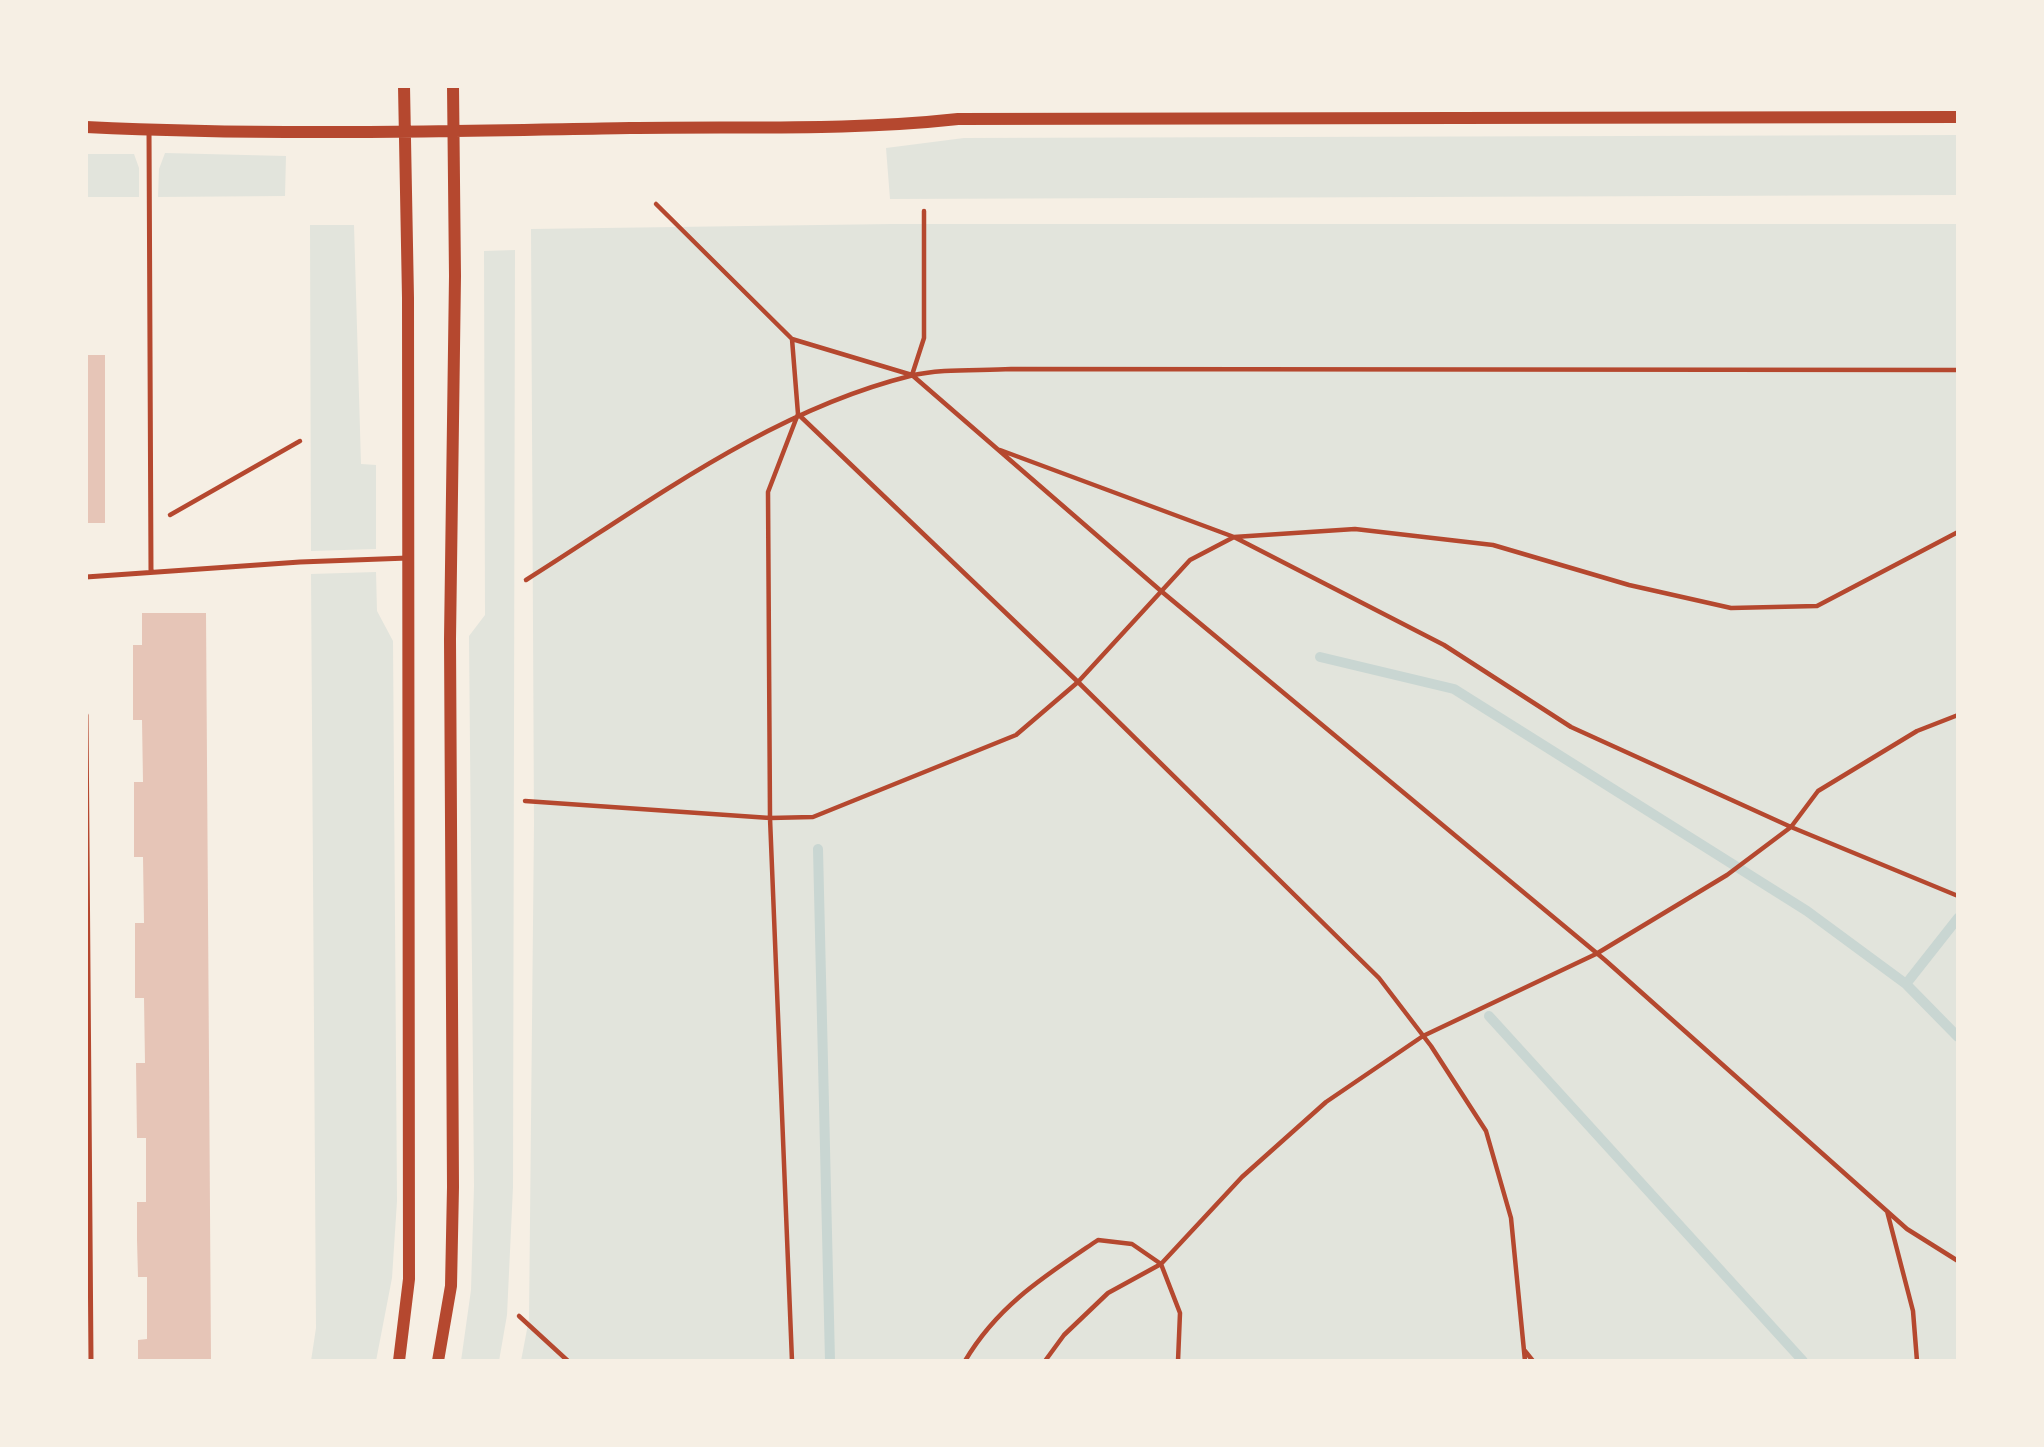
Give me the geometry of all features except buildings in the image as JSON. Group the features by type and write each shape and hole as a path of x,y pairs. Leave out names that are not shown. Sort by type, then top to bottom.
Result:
{"street":[{"path":"399,1361 409,1279 404,86"},
{"path":"438,1361 451,1286 453,1188 450,653 455,276 453,86"},
{"path":"86,127 149,130 453,130 879,127 958,119 1958,117"}],"lane":[{"path":"149,130 151,572"},
{"path":"86,577 408,558"},
{"path":"86,715 91,1361"}],"path":[{"path":"656,204 792,340 912,375 1161,591 1596,954 1907,1228 1958,1261"},
{"path":"912,375 924,338 924,211"},
{"path":"792,340 798,414 768,492 770,818 792,1361"},
{"path":"526,580 708,466 798,414 912,375 1011,369 1958,370"},
{"path":"798,414 1078,682 1379,978 1423,1037 1486,1131 1511,1218 1525,1361"},
{"path":"151,526 300,441"},
{"path":"996,448 1234,537 1444,645 1570,727 1791,827 1958,895"},
{"path":"524,801 770,818 813,817 1016,735 1078,682 1190,561 1234,537 1356,529 1493,545 1629,584 1731,608 1817,606 1958,532"},
{"path":"1045,1361 1064,1335 1108,1293 1161,1264 1242,1177 1326,1102 1423,1037 1596,954 1727,875 1791,827 1818,791 1917,731 1958,715"},
{"path":"1886,1210 1913,1311 1917,1361"},
{"path":"965,1361 976,1342 1018,1294 1098,1240 1132,1244 1161,1264 1180,1314 1178,1361"},
{"path":"519,1316 568,1361"},
{"path":"1525,1351 1533,1361"}],"shaded area":[{"path":"1958,135 1958,195 890,199 886,148 964,138"},
{"path":"165,153 286,156 285,196 158,197 159,169"},
{"path":"86,154 134,154 139,168 139,197 86,197"},
{"path":"891,224 1958,224 1958,1361 521,1361 529,1319 534,824 531,229"},
{"path":"310,225 354,225 361,464 376,465 376,549 311,551"},
{"path":"515,250 513,1187 507,1315 499,1361 461,1361 471,1290 474,1186 469,636 485,615 484,251"},
{"path":"376,572 377,611 393,641 397,1201 392,1278 376,1361 311,1361 316,1328 311,574"}],"waterway":[{"path":"1320,657 1454,689 1807,911 1906,984 1958,1037"},
{"path":"818,849 830,1361"},
{"path":"1906,984 1958,918"},
{"path":"1489,1016 1803,1361"}]}
